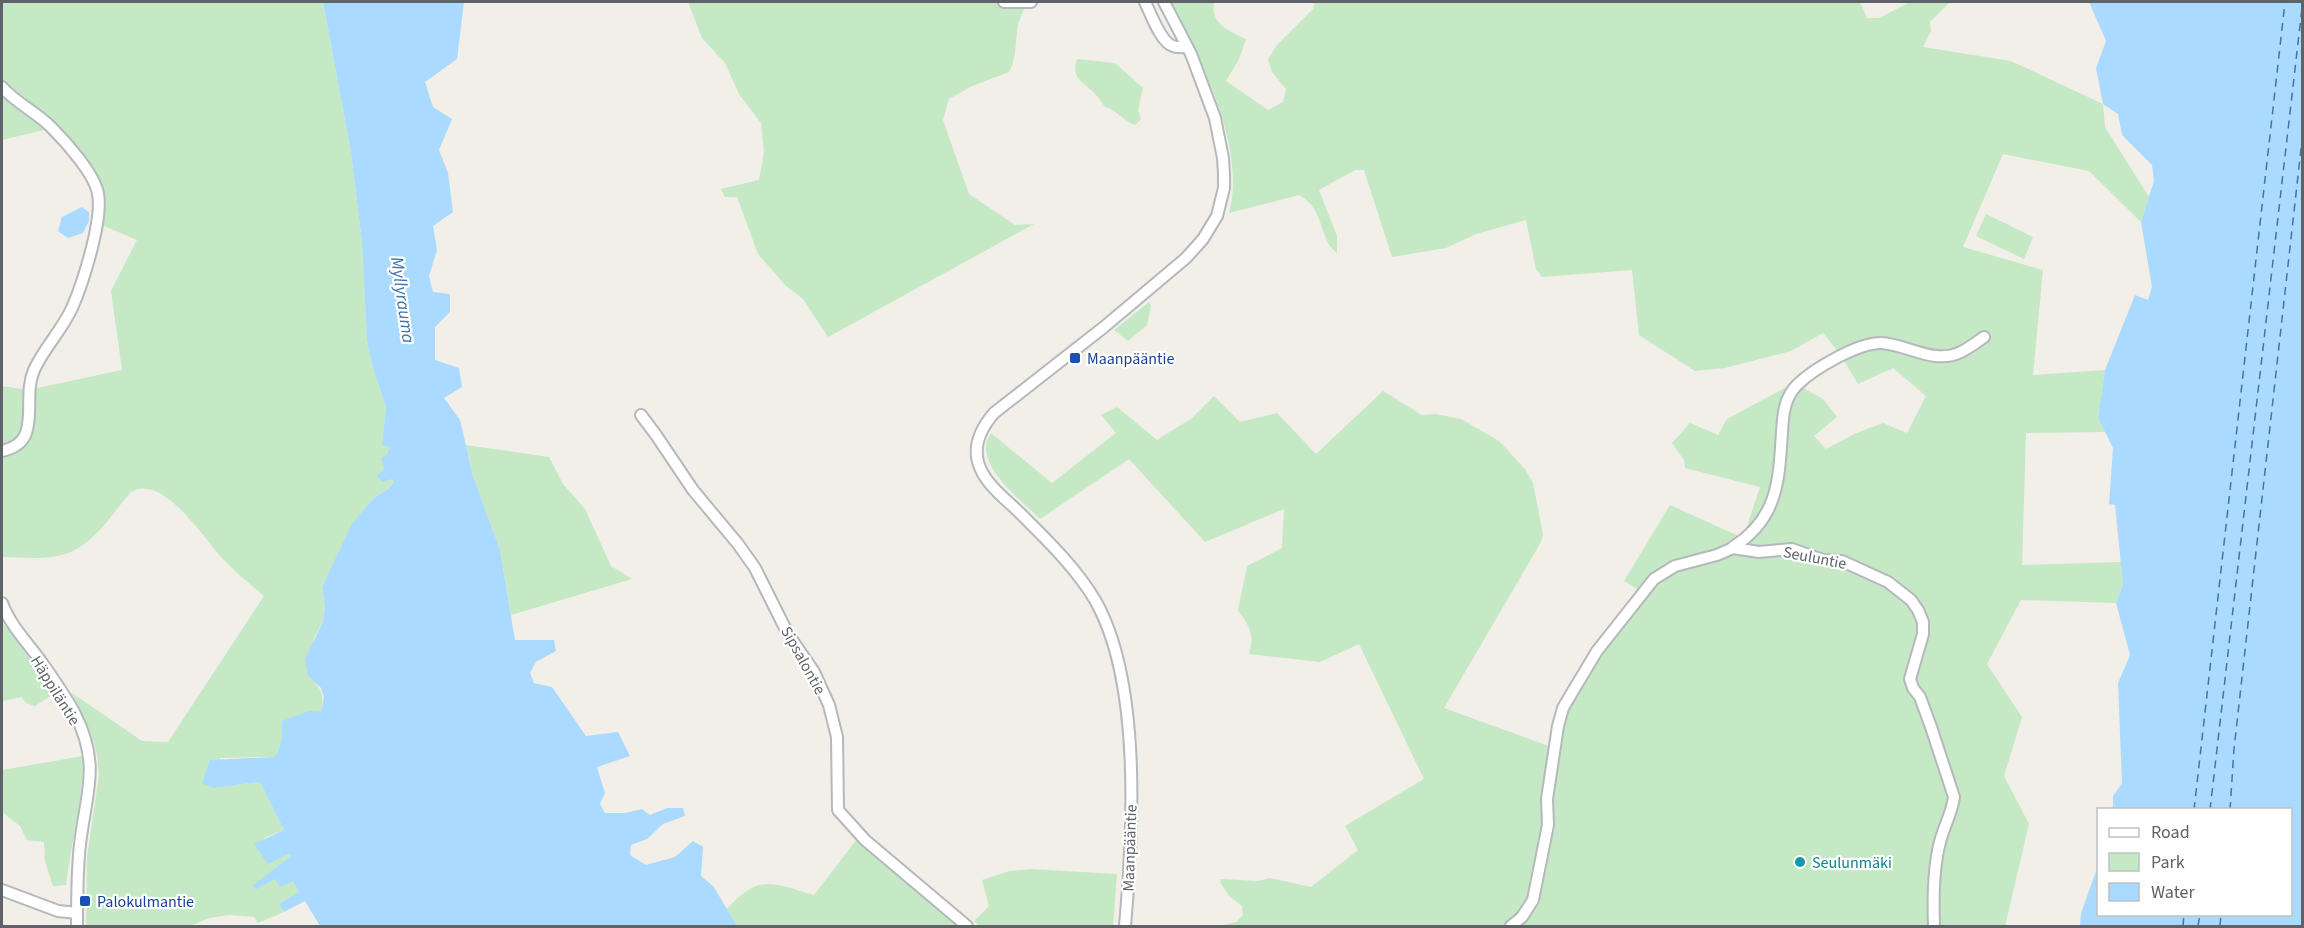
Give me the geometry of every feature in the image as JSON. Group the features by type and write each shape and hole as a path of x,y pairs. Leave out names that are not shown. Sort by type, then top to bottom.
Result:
{"street":[{"path":"1004,2 1031,2"},
{"path":"1145,2 1166,41 1172,46 1188,47"},
{"name":"Maanpääntie","path":"1125,927 1131,760 1124,696 1112,641 1092,595 1058,553 991,483 980,466 977,448 984,424 994,413 1195,249 1217,216 1224,188 1223,158 1212,108 1188,47 1164,2"},
{"path":"2,87 9,96 52,128 76,156 90,176 98,193 95,237 71,310 39,361 28,390 26,434 11,449 2,451"},
{"path":"1733,548 1752,534 1771,505 1778,486 1785,404 1796,386 1806,377 1825,365 1867,345 1879,343 1932,356 1946,356 1960,352 1984,337"},
{"name":"Sipsalontie","path":"641,415 693,490 755,568 788,634 814,672 829,705 837,737 838,810 865,840 967,927"},
{"name":"Seuluntie","path":"1511,927 1522,917 1533,900 1548,825 1547,799 1558,726 1563,708 1598,651 1654,579 1675,566 1717,555 1733,548 1758,552 1792,549 1823,560 1853,564 1903,591 1918,610 1923,622 1923,634 1910,679 1920,697 1954,797 1953,808 1940,842 1934,927"},
{"name":"Häppiläntie","path":"2,603 16,630 39,659 75,716 89,756 91,775 78,857 77,927"},
{"path":"2,890 58,911 77,913"}],"green space":[{"path":"2,2 323,2 351,152 362,243 367,341 374,372 386,407 382,444 390,447 384,465 394,482 374,498 364,512 322,586 325,607 323,622 314,638 308,676 321,692 321,712 282,721 280,744 274,757 220,758 214,788 257,782 261,784 284,830 264,838 258,850 263,854 291,856 257,889 275,879 293,881 299,892 280,904 284,912 258,923 254,917 229,915 210,918 189,926 86,926 87,858 99,775 97,754 91,733 72,693 142,741 168,742 264,596 222,558 181,510 155,491 142,489 130,493 96,534 71,552 45,558 2,557 2,386 28,390 122,370 111,291 137,240 97,223 98,193 52,128 2,140"},
{"path":"688,2 1026,2 1018,25 1015,55 1009,72 972,86 949,99 943,120 969,194 1015,225 1034,224 828,337 803,299 785,285 758,254 737,197 725,197 721,189 759,180 764,152 761,123 739,94 725,63 702,38"},
{"path":"1168,2 1214,2 1215,16 1222,26 1246,39 1239,59 1226,81 1268,110 1283,102 1286,89 1272,72 1268,59 1277,45 1313,9 1315,2 1860,2 1867,18 1879,18 1910,2 1950,2 1930,22 1931,31 1923,47 2011,61 2103,104 2105,127 2149,197 2141,222 2089,171 2003,154 1963,247 2043,270 2033,375 2105,370 2098,418 2105,432 2026,433 2022,565 2121,562 2123,584 2116,603 2021,600 1987,664 2022,717 2004,776 2029,824 2005,926 1220,926 1236,922 1243,915 1242,906 1229,896 1220,882 1221,879 1258,881 1270,878 1311,887 1358,850 1345,826 1424,779 1359,644 1320,662 1249,654 1250,630 1238,610 1247,566 1282,548 1284,509 1205,542 1129,459 1040,519 1011,491 992,468 987,456 986,444 991,433 1052,483 1116,433 1101,415 1117,407 1157,440 1192,418 1214,396 1240,422 1277,413 1316,454 1383,391 1422,415 1436,414 1461,419 1499,441 1525,469 1533,483 1543,535 1444,708 1554,748 1563,708 1642,592 1624,581 1670,505 1743,538 1760,487 1685,468 1684,460 1672,443 1690,423 1718,435 1727,419 1794,383 1823,399 1837,417 1814,436 1826,449 1854,434 1883,423 1907,433 1926,396 1893,368 1858,384 1840,354 1823,333 1791,351 1725,368 1695,371 1639,335 1632,270 1542,277 1536,269 1526,220 1476,234 1446,248 1392,257 1364,170 1355,170 1319,190 1337,236 1337,253 1327,240 1314,209 1299,195 1229,213 1233,188 1232,160 1218,104 1194,49"},
{"path":"1077,59 1115,63 1143,88 1138,110 1141,119 1135,125 1105,107 1080,80 1075,66"},
{"path":"1986,214 2033,237 2024,259 1976,236"},
{"path":"1149,302 1151,306 1147,325 1128,341 1114,330"},
{"path":"466,445 549,457 563,484 585,509 611,566 632,579 511,615 500,550 473,476"},
{"path":"2,622 52,688 49,697 35,706 26,703 22,697 2,701"},
{"path":"83,756 79,804 66,885 53,886 45,861 44,842 27,840 20,826 2,812 2,770"},
{"path":"857,839 960,926 682,926 713,886 727,909 748,890 767,884 814,895"},
{"path":"1030,869 1117,874 1113,926 979,926 974,921 989,906 982,880 1010,871"}],"water":[{"name":"Myllyrauma","path":"323,2 464,2 457,59 425,82 433,107 452,119 439,150 448,173 453,212 433,226 437,250 429,276 433,292 450,294 450,312 435,327 435,360 459,368 462,387 444,398 460,420 473,476 500,550 515,640 554,640 556,651 536,662 530,673 534,683 552,687 586,736 618,732 630,756 597,767 605,793 600,804 605,813 625,813 642,809 650,815 667,808 683,808 685,816 663,824 647,839 631,845 630,855 646,865 675,857 693,841 703,847 701,876 713,886 737,926 320,926 305,901 284,912 279,904 299,892 293,881 280,887 275,879 257,889 252,886 291,856 288,854 268,864 254,844 284,830 261,784 257,782 214,788 202,783 210,760 274,757 282,735 282,721 309,711 321,712 324,698 321,688 308,676 305,659 323,622 325,607 322,587 352,524 374,498 394,482 392,479 383,482 376,476 384,470 381,458 387,455 390,447 382,445 386,407 374,372 367,341 362,243 351,152"},
{"path":"2089,2 2302,2 2302,926 2080,926 2081,913 2097,869 2097,916 2292,916 2292,808 2113,808 2113,796 2122,783 2118,683 2130,655 2116,603 2123,584 2115,505 2109,504 2113,448 2098,418 2105,370 2135,295 2148,300 2152,287 2141,222 2154,181 2152,165 2122,135 2118,114 2103,104 2096,68 2106,41"},
{"path":"82,207 89,212 89,221 83,233 68,238 58,231 62,217"}],"ferry route":[{"path":"2194,808 2285,2"},
{"path":"2210,808 2302,8"},
{"path":"2230,808 2234,749 2302,140"},
{"path":"2183,926 2184,916"},
{"path":"2198,926 2200,916"},
{"path":"2220,926 2221,916"}],"place":[{"name":"Maanpääntie","path":"1075,358"},
{"name":"Seulunmäki","path":"1800,862"},
{"name":"Palokulmantie","path":"85,901"}]}
